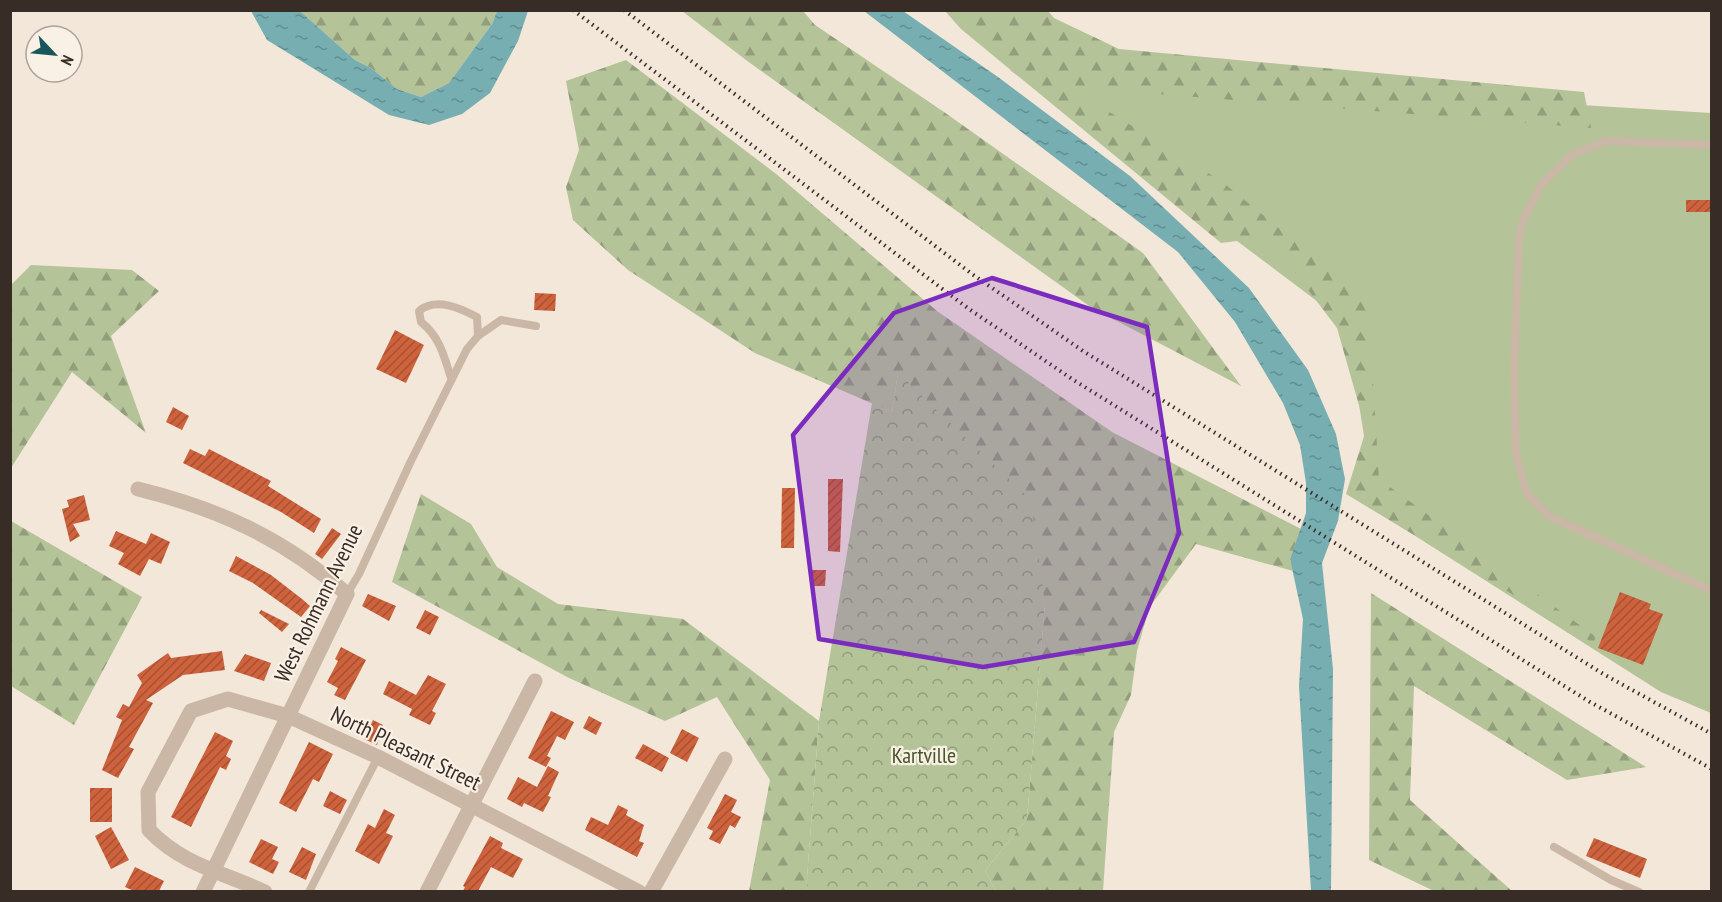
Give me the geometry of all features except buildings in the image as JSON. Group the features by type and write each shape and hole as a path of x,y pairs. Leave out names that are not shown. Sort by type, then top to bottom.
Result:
{"street":[{"path":"138,489 190,502 230,518 286,547 346,594"},
{"name":"West Rohmann Avenue","path":"202,891 346,594"},
{"path":"427,891 469,805 535,681"},
{"name":"North Pleasant Street","path":"265,891 166,848 149,830 148,792 191,711 228,699 288,716 378,757 639,891"},
{"path":"651,891 725,759"}],"lane":[{"path":"1712,145 1606,141 1572,155 1541,185 1522,223 1519,239 1514,369 1516,456 1527,494 1549,516 1712,591"},
{"path":"451,378 442,348 431,330 421,322 419,311 427,305 445,304 465,310 477,317 478,336"},
{"path":"478,336 501,320 536,326"},
{"name":"West Rohmann Avenue","path":"346,594 359,574 451,378 478,336"},
{"path":"309,891 378,757"},
{"path":"1554,847 1611,880 1639,891"}],"highlighted area":[{"path":"992,278 1147,327 1179,533 1134,642 983,667 819,639 793,435 894,313"}],"green space":[{"path":"300,11 497,11 492,24 449,83 421,97 397,89 371,68 355,60"},
{"path":"682,11 803,11 815,25 944,112 1143,253 1241,386 1092,308 746,60"},
{"path":"945,11 1048,11 1054,18 1119,49 1584,92 1591,128 1069,87 1221,181 1368,300 1379,479 1596,637 1593,643 1346,494 1366,430 1337,328 1268,237 1221,243 961,29"},
{"path":"626,60 775,173 937,311 1112,432 1301,529 1290,559 1293,571 1196,544 1149,608 1137,651 1131,695 1114,732 1103,891 996,891 985,871 1027,819 1045,604 898,373 892,412 755,353 628,270 573,220 566,187 579,150 566,81"},
{"path":"1010,70 1711,113 1711,713 1661,692 1376,511 1346,323"},
{"path":"31,265 132,270 159,291 111,336 146,433 72,372 11,468 11,285"},
{"name":"Kartville","path":"898,373 1031,500 1045,604 1027,819 985,871 996,891 806,891 819,721 872,403 892,412"},
{"path":"421,494 471,524 497,567 558,604 683,619 819,721 806,891 749,891 770,780 717,697 665,721 569,678 392,582"},
{"path":"11,521 142,597 74,725 11,686"},
{"path":"1371,593 1646,767 1567,780 1414,686 1410,800 1512,891 1434,891 1369,860"}],"water":[{"path":"251,11 300,11 355,60 371,68 397,89 421,97 449,83 492,24 497,11 528,11 518,41 490,93 462,114 429,125 389,115 267,40"},
{"path":"864,11 903,11 998,77 1130,176 1249,288 1308,370 1336,434 1345,479 1338,521 1322,563 1333,669 1331,891 1311,891 1299,686 1303,619 1290,559 1306,513 1306,483 1300,445 1283,403 1235,322 1178,252"}],"railway":[{"path":"573,10 969,309 1072,379 1590,702 1712,769"},
{"path":"624,10 972,274 1083,351 1605,675 1712,734"}]}
